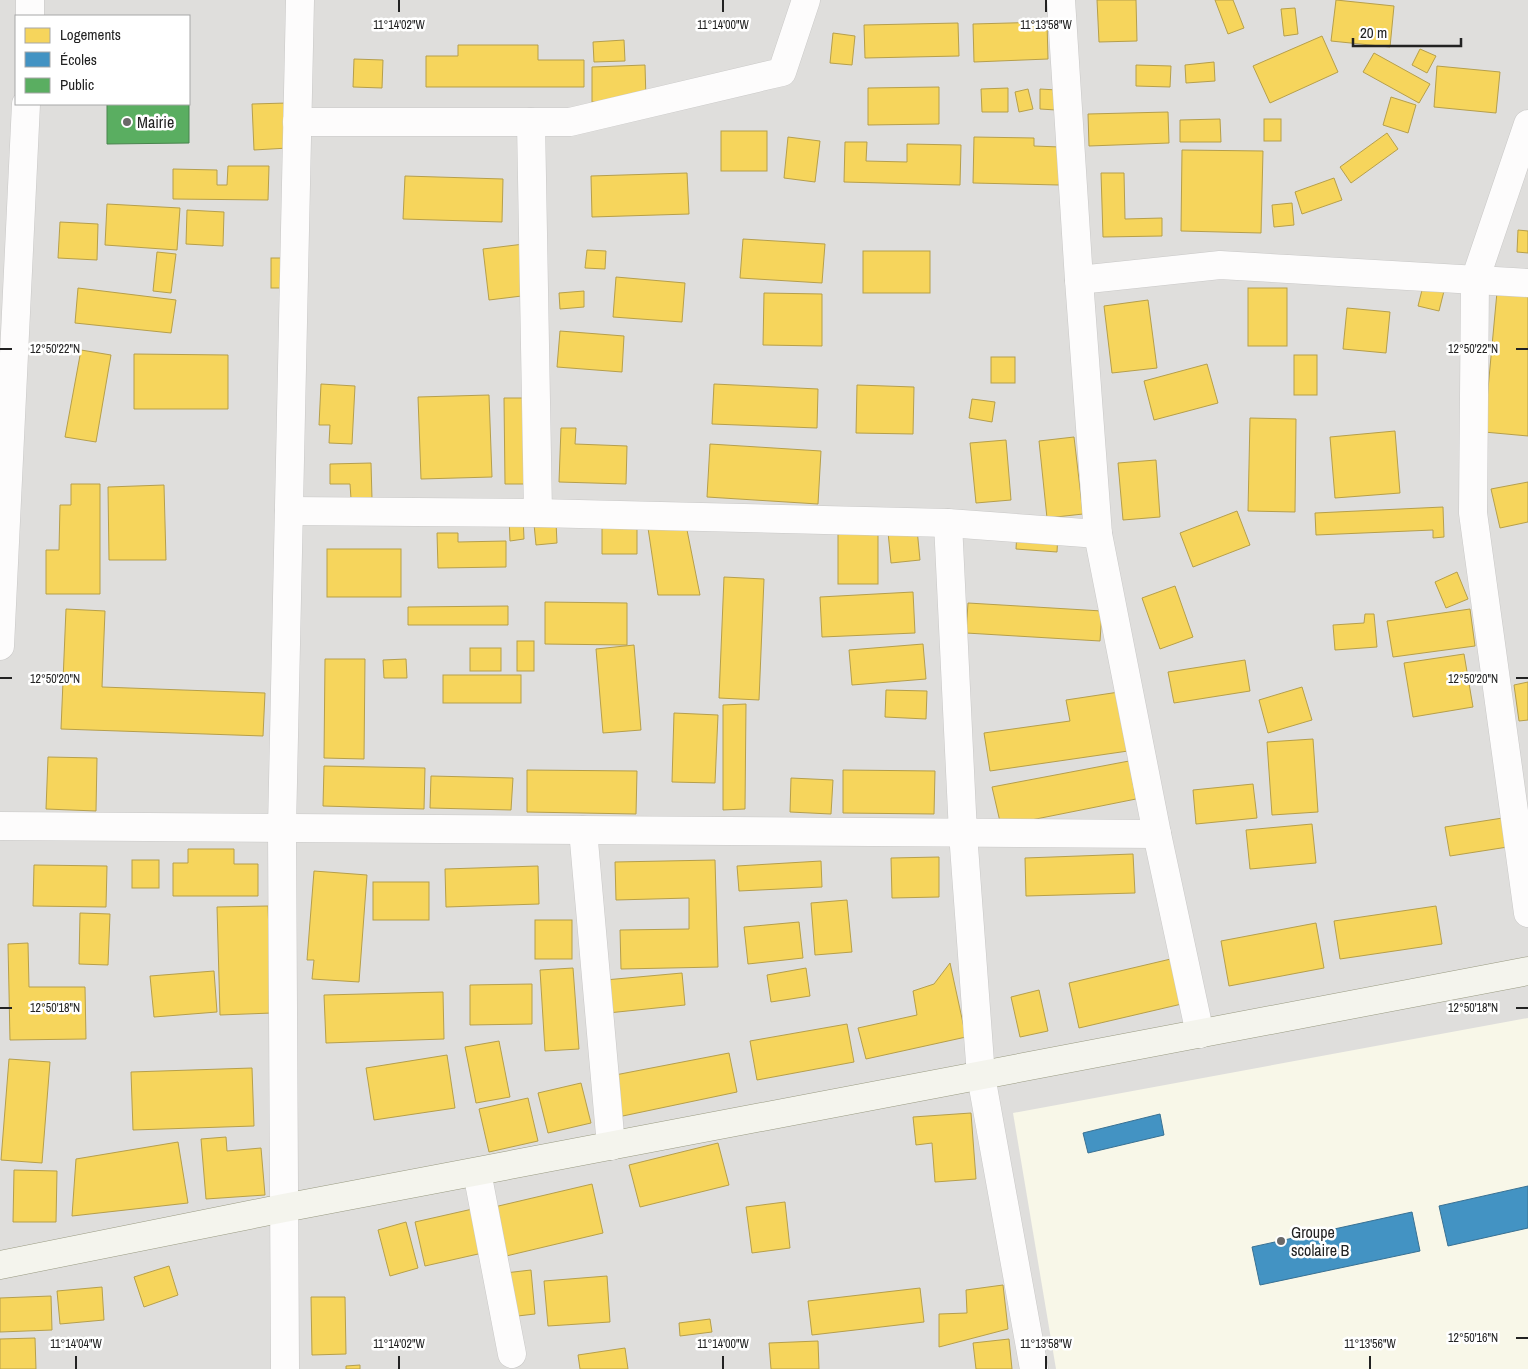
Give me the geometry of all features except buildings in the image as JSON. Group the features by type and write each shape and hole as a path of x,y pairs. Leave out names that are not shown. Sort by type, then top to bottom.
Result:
{"street":[{"path":"30,0 30,15"},
{"path":"285,1369 282,828 300,0"},
{"path":"297,122 570,122 782,72 806,0"},
{"path":"1061,0 1098,534 1157,834 1200,1034"},
{"path":"0,646 11,185 26,105"},
{"path":"531,122 538,513"},
{"path":"1528,124 1475,280 1473,513 1528,913"},
{"path":"1079,280 1220,265 1528,283"},
{"path":"289,512 538,513 948,523 1098,534"},
{"path":"948,523 963,833 981,1076 1034,1369"},
{"path":"0,826 1157,834"},
{"path":"582,830 611,1146"},
{"path":"0,1264 284,1208 1528,971"},
{"path":"476,1172 512,1354"}],"shaded area":[{"path":"0,0 1528,0 1528,1369 0,1369"},
{"name":"Groupe scolaire B","path":"1528,1018 1528,1369 1056,1369 1013,1113"}],"place":[{"name":"Mairie","path":"127,122"},
{"name":"Groupe scolaire B","path":"1281,1241"}]}
